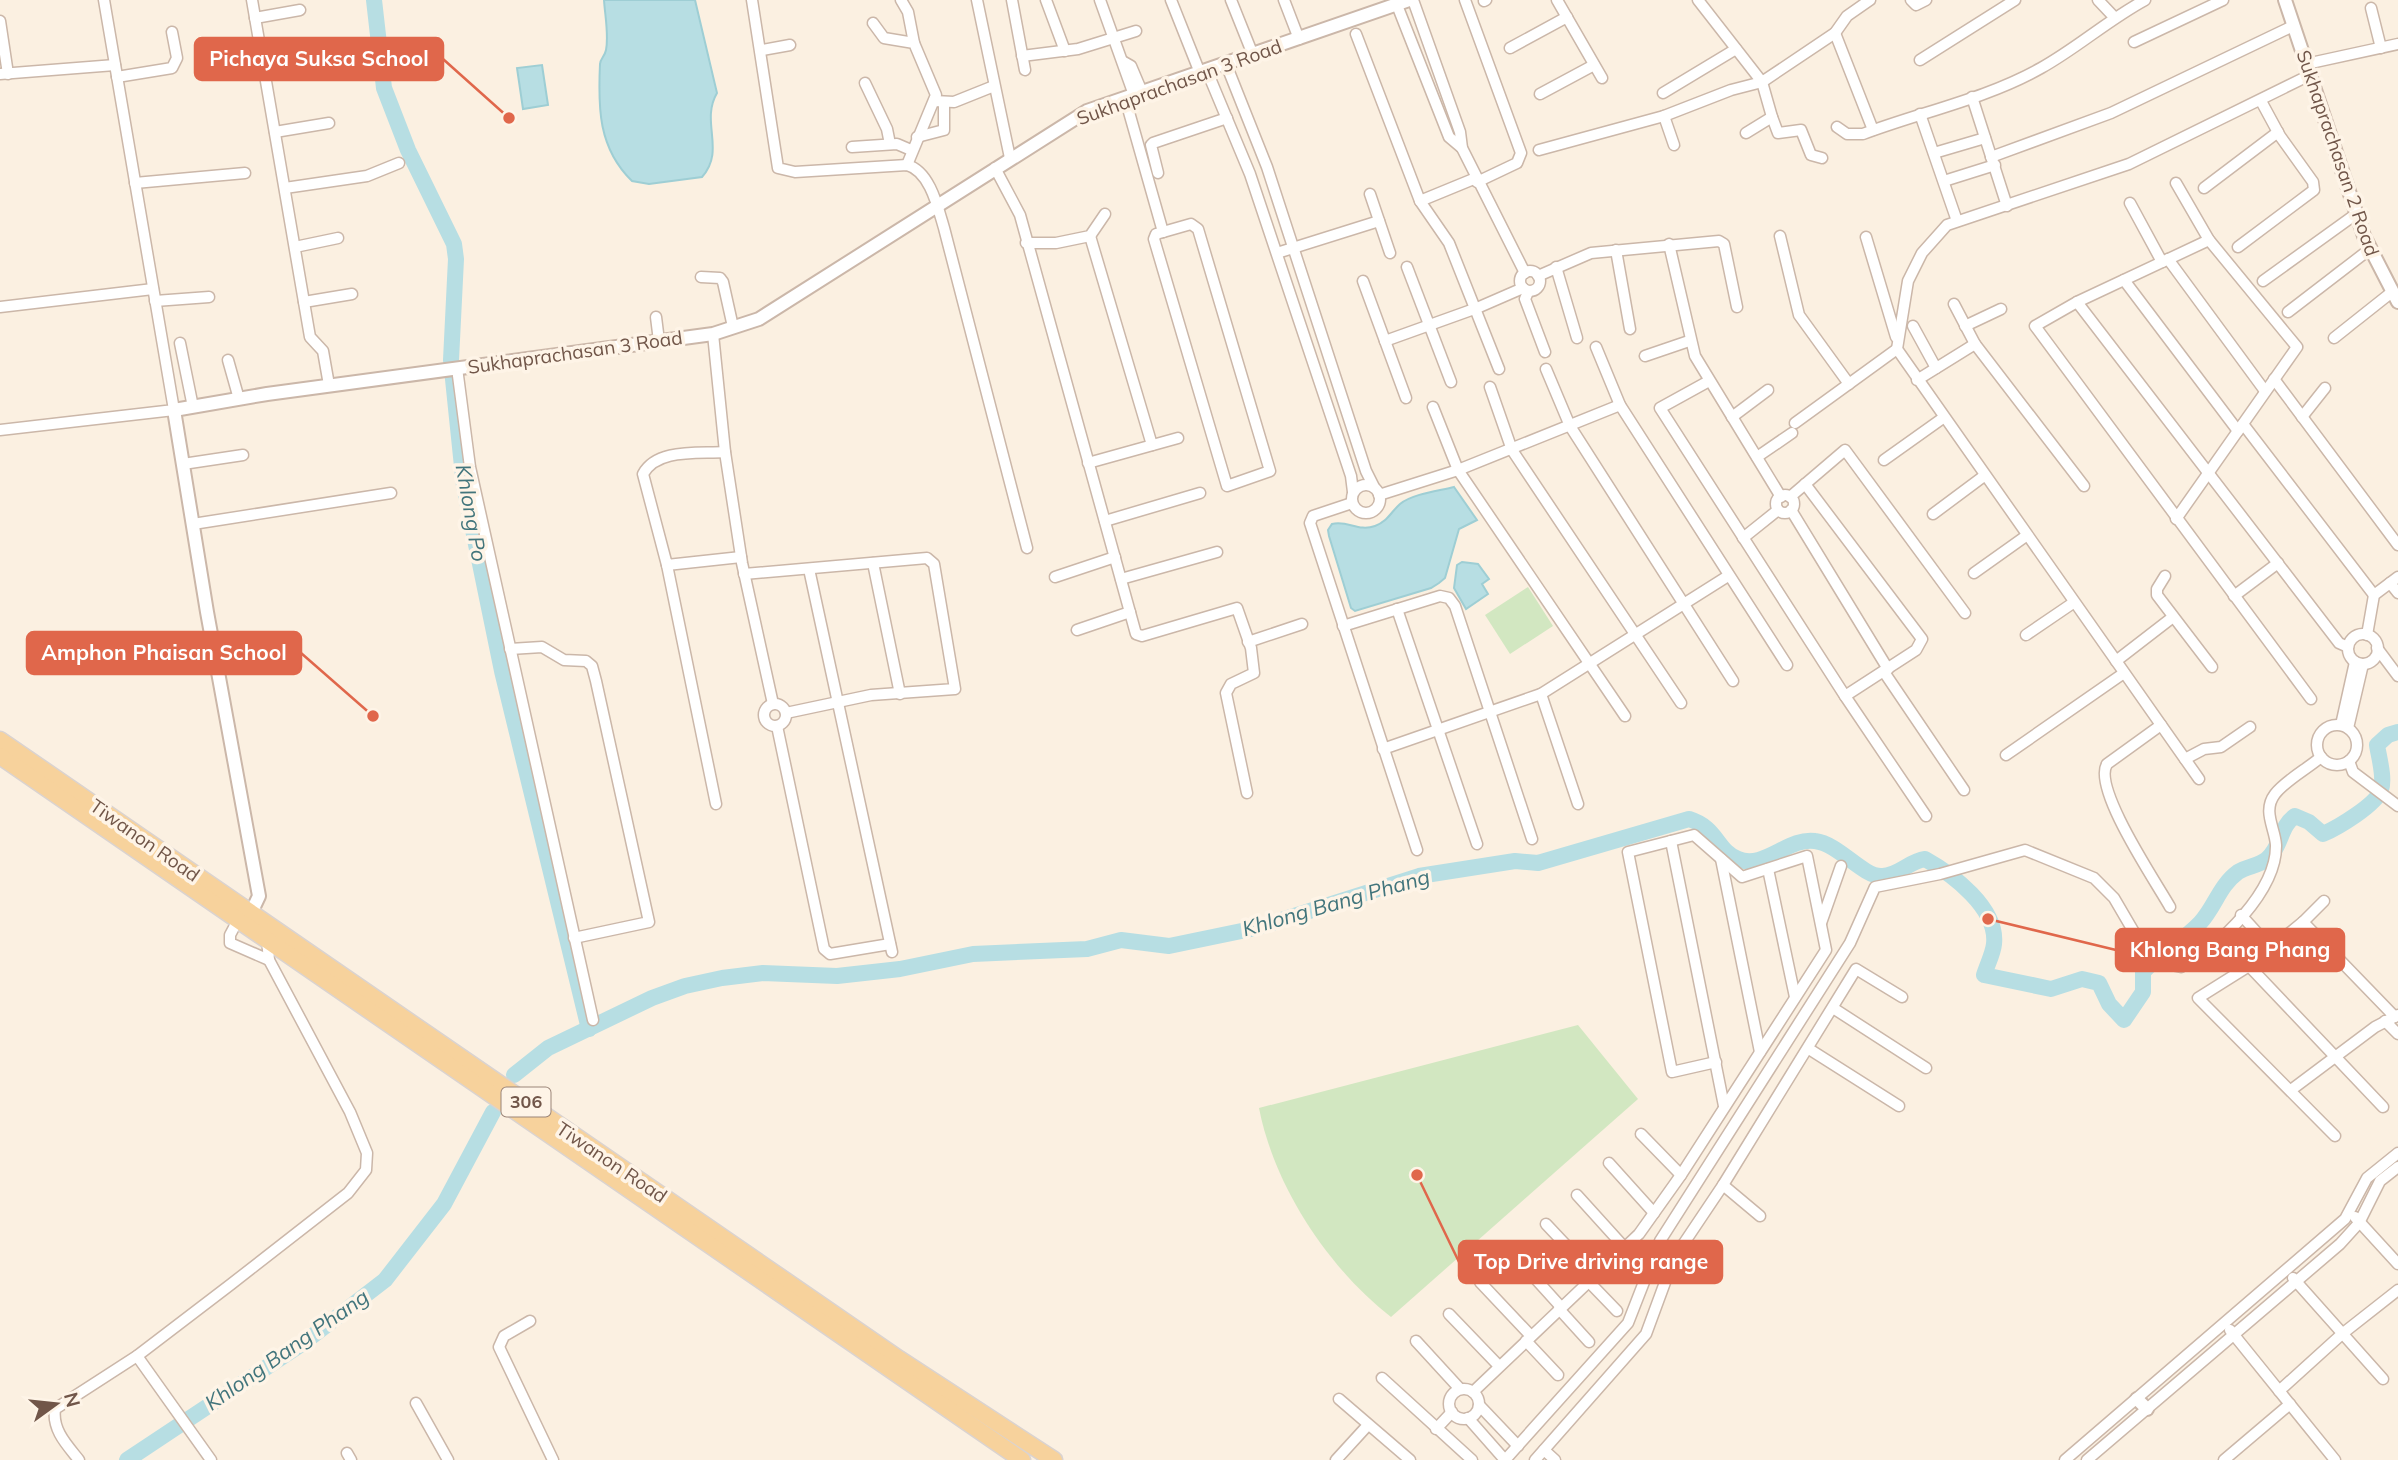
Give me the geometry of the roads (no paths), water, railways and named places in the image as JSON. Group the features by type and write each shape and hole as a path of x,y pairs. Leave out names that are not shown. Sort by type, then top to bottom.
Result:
{"main road":[{"name":"Tiwanon Road","path":"0,740 244,916 895,1364 1002,1453 1022,1460"},
{"name":"Tiwanon Road","path":"0,756 244,916 267,940 895,1364 1054,1460"}],"street":[{"path":"104,0 259,896 230,935 230,943 269,960"},
{"path":"252,0 311,339 323,351 329,386"},
{"path":"752,0 762,50 778,168 795,172 907,165 919,171 937,204 1027,548"},
{"path":"901,0 914,43 939,102 944,130 917,137"},
{"path":"978,0 1010,158"},
{"path":"1012,0 1025,70"},
{"path":"1045,0 1065,51"},
{"path":"1100,0 1124,62 1133,95 1163,232"},
{"path":"1171,0 1227,118 1250,174 1351,476 1353,498 1358,511 1368,513 1376,508 1376,491 1366,471 1267,167 1226,64"},
{"path":"1231,0 1253,55"},
{"path":"1284,0 1299,39"},
{"path":"1420,201 1517,163 1521,153 1465,0"},
{"path":"1557,0 1602,78"},
{"path":"1698,0 1762,82 1778,133 1801,130 1811,155 1822,158"},
{"path":"1539,150 1664,116 1731,90 1762,82 1835,33 1847,16 1870,0"},
{"path":"1911,0 1916,5 1926,0"},
{"path":"1920,60 2015,0"},
{"path":"2098,0 2115,18"},
{"path":"1837,127 1847,134 1863,134 1972,97 2040,69 2145,0"},
{"path":"2134,42 2223,0"},
{"name":"Sukhaprachasan 2 Road","path":"2285,0 2356,214 2370,250 2395,297"},
{"path":"1406,2 1448,137 1462,148"},
{"path":"1406,2 1461,132 1462,148 1525,273"},
{"name":"Sukhaprachasan 3 Road","path":"174,410 329,386 713,334 759,319 1087,111 1406,2"},
{"path":"2371,8 2381,48"},
{"path":"255,18 300,10"},
{"path":"1510,48 1567,17"},
{"path":"0,21 4,74 115,65"},
{"path":"873,23 884,38 914,43"},
{"path":"1944,181 2111,113 2293,26"},
{"path":"1022,56 1065,51 1136,31"},
{"path":"117,77 172,68 177,58 172,32"},
{"path":"1835,33 1873,130"},
{"path":"1356,34 1420,201 1449,243 1499,369"},
{"path":"1757,457 1898,345 1908,281 1922,253 1940,230 1957,221 2129,164 2260,101 2308,70 2398,44"},
{"path":"762,50 790,45"},
{"path":"1663,93 1736,49"},
{"path":"1540,94 1594,65"},
{"path":"265,75 314,68"},
{"path":"865,83 887,129 890,144"},
{"path":"939,102 954,102 994,86"},
{"path":"1972,97 2007,206"},
{"path":"2238,247 2315,190 2313,182 2260,101"},
{"path":"907,165 917,137 939,102"},
{"path":"1920,114 1957,221"},
{"path":"1664,116 1674,145"},
{"path":"1746,133 1772,117"},
{"path":"1158,173 1151,145 1153,143 1227,118"},
{"path":"275,132 329,123"},
{"path":"1448,137 1461,132"},
{"path":"2204,188 2278,132"},
{"path":"1934,153 1985,138"},
{"path":"852,147 890,144 911,150"},
{"path":"285,188 352,179 399,163"},
{"path":"1250,174 1267,167"},
{"path":"995,168 1020,215 1130,612 1139,636 1237,608 1254,673 1231,684 1226,693 1247,793"},
{"path":"135,183 245,173"},
{"path":"2176,183 2209,240 2297,347 2176,519"},
{"path":"1370,194 1390,253"},
{"path":"2130,203 2165,261 2265,391"},
{"path":"1026,243 1056,243 1090,236 1105,214"},
{"path":"2263,281 2356,214"},
{"path":"1277,253 1379,221"},
{"path":"1191,224 1196,226 1269,473 1225,485 1154,239 1155,234 1163,232 1191,224"},
{"path":"1090,236 1152,446"},
{"path":"1780,236 1800,315 1849,384"},
{"path":"1866,236 1898,345 1917,380 2199,779"},
{"path":"295,247 338,238"},
{"path":"2209,240 2077,302 2035,326 2311,699"},
{"path":"1538,276 1591,253 1669,244 1722,242 1737,307"},
{"path":"1669,244 1689,341 1709,381 1757,457 1785,497 1793,501 1791,510 1886,671 1964,790"},
{"path":"1616,250 1630,329"},
{"path":"2288,313 2370,250"},
{"path":"1407,267 1432,326 1451,382"},
{"path":"1556,267 1577,338"},
{"path":"1538,276 1531,272 1525,273 1520,280 1545,352"},
{"path":"1385,341 1537,288 1538,276"},
{"path":"701,277 720,278 723,282 733,327"},
{"path":"2124,280 2374,596"},
{"path":"1363,281 1406,398"},
{"path":"0,307 153,289"},
{"path":"304,302 352,294"},
{"path":"155,301 209,297"},
{"path":"2333,338 2395,297"},
{"path":"2077,302 2339,643 2348,648 2359,663 2344,726 2357,744 2349,761 2353,772 2398,806"},
{"path":"1954,304 1975,344 2084,486"},
{"path":"1965,326 2001,309"},
{"path":"656,317 659,341"},
{"path":"1913,326 1936,368"},
{"path":"713,334 725,452 741,557 773,704"},
{"path":"1646,356 1689,341"},
{"path":"180,343 193,407"},
{"path":"1917,380 1975,344"},
{"path":"1596,347 1620,405 1787,665"},
{"path":"228,360 239,399"},
{"path":"453,369 470,467 593,1020"},
{"path":"1546,369 1570,426 1682,607 1732,681"},
{"path":"2274,379 2398,545"},
{"path":"1709,381 1660,408 1844,696 1926,816"},
{"path":"1490,387 1512,450 1682,703"},
{"path":"2302,417 2325,388"},
{"path":"1732,417 1768,390"},
{"path":"1417,850 1309,519 1353,498 1364,485 1376,491 1458,470 1620,405"},
{"path":"1433,407 1458,470 1625,716"},
{"path":"0,430 174,410"},
{"path":"1884,460 1943,418"},
{"path":"1088,463 1178,438"},
{"path":"1778,510 1777,500 1805,484 1845,450 1965,613"},
{"path":"716,804 667,565 643,474 650,461 661,457 725,452"},
{"path":"183,464 243,455"},
{"path":"1933,514 1984,476"},
{"path":"1805,484 1922,637 1919,647 1844,696"},
{"path":"193,524 391,493"},
{"path":"1105,521 1200,493"},
{"path":"1743,538 1778,510"},
{"path":"1778,510 1782,513 1791,510"},
{"path":"1974,573 2026,536"},
{"path":"1121,579 1217,552"},
{"path":"1055,577 1115,556"},
{"path":"667,565 741,557"},
{"path":"744,574 927,558 934,564 956,689 839,702 786,713"},
{"path":"873,563 900,694"},
{"path":"2234,596 2278,563"},
{"path":"777,726 824,949 830,954 891,948 809,569"},
{"path":"1383,748 1541,694 1728,576"},
{"path":"2165,576 2156,592 2212,667"},
{"path":"2367,635 2374,596 2394,580 2398,593"},
{"path":"1343,625 1440,596 1449,598 1455,606 1532,839"},
{"path":"2026,635 2073,603"},
{"path":"1397,609 1477,844"},
{"path":"1077,629 1130,612"},
{"path":"2116,661 2173,617"},
{"path":"1248,642 1301,624"},
{"path":"2348,648 2357,635 2367,635 2374,640 2377,649 2398,676"},
{"path":"510,649 542,647 564,660 586,661 592,666 596,681 649,922 574,939"},
{"path":"2359,663 2372,661 2377,649"},
{"path":"2006,755 2124,673"},
{"path":"1541,694 1578,804"},
{"path":"773,704 781,706 786,713 784,722 777,726 769,724 764,717 766,709 773,704"},
{"path":"2161,725 2107,764 2103,774 2109,799 2170,907"},
{"path":"2344,726 2325,728 2318,737 2317,747 2321,757 2332,765 2349,761"},
{"path":"2185,760 2204,749 2221,747 2250,727"},
{"path":"1468,1418 1505,1460 1628,1323 1660,1241 1850,943 1875,887 1945,873 2025,850 2094,878 2114,898 2145,951 2162,963 2181,967 2206,954 2264,889 2275,859 2276,843 2268,812 2274,795 2321,757"},
{"path":"1473,1392 1625,1248 1654,1213 1826,950 1807,856 1742,877 1694,835 1628,852 1672,1072 1716,1062"},
{"path":"1671,841 1724,1106"},
{"path":"1721,858 1760,1052"},
{"path":"1821,924 1841,866"},
{"path":"1768,869 1795,998"},
{"path":"2324,901 2303,922 2249,966 2198,998 2335,1136"},
{"path":"2241,915 2271,948"},
{"path":"2303,922 2393,1018 2398,1034"},
{"path":"79,1460 59,1434 54,1418 55,1409 137,1356 348,1193 366,1170 367,1153 350,1112 269,960 267,940"},
{"path":"2249,966 2383,1107"},
{"path":"1535,1460 1646,1334 1674,1258 1724,1185 1856,970 1902,997"},
{"path":"1833,1008 1926,1068"},
{"path":"2291,1090 2393,1018"},
{"path":"1809,1049 1899,1106"},
{"path":"1641,1134 1681,1175"},
{"path":"2065,1460 2349,1213 2367,1178 2398,1153"},
{"path":"1609,1163 1654,1213"},
{"path":"2085,1443 2093,1458 2340,1244 2360,1221 2380,1181 2398,1167"},
{"path":"1724,1185 1760,1216"},
{"path":"1577,1195 1625,1248"},
{"path":"2349,1213 2360,1221 2398,1264"},
{"path":"1546,1224 1616,1311"},
{"path":"1513,1254 1588,1342"},
{"path":"2286,1270 2383,1379"},
{"path":"1480,1282 1558,1375"},
{"path":"2279,1391 2342,1334 2398,1290"},
{"path":"1449,1314 1499,1366"},
{"path":"530,1321 503,1336 499,1347 553,1460"},
{"path":"2224,1322 2335,1460"},
{"path":"1416,1341 1460,1389 1473,1392"},
{"path":"137,1356 211,1460"},
{"path":"1382,1378 1472,1460"},
{"path":"1460,1389 1450,1399 1452,1412 1459,1418 1468,1418 1476,1413 1479,1405"},
{"path":"1473,1392 1479,1405 1518,1446"},
{"path":"1339,1399 1410,1460"},
{"path":"2137,1399 2147,1409"},
{"path":"416,1403 448,1460"},
{"path":"2224,1460 2290,1404"},
{"path":"1436,1429 1452,1412"},
{"path":"1336,1460 1368,1425"},
{"path":"1544,1450 1555,1460"}],"water":[{"path":"604,0 695,0 717,93 711,115 712,157 702,177 649,184 632,181 612,155 602,126 599,96 600,62 607,44"},
{"path":"542,65 548,105 523,109 517,68"},
{"path":"1454,487 1477,520 1459,529 1445,578 1431,588 1355,611 1351,608 1329,536 1328,530 1332,524 1343,523 1363,528 1375,526 1405,501 1418,495"},
{"path":"1462,562 1478,564 1489,579 1482,584 1488,594 1466,609 1454,588 1457,565"}],"waterway":[{"name":"Khlong Po","path":"374,0 384,88 408,150 454,244 456,259 451,360 464,486 502,671 589,1029"},
{"name":"Khlong Bang Phang","path":"514,1075 548,1048 652,998 685,986 763,973 837,976 900,969 973,954 1087,949 1121,940 1169,946 1256,928 1419,876 1515,861 1538,863 1689,819 1706,828 1731,855 1748,861 1767,857 1805,841 1824,843 1874,875 1887,876 1925,859 1960,883 1981,905 1989,918 1994,944 1984,975 2051,989 2082,979 2099,983 2109,1004 2124,1020 2143,992 2143,972 2200,923 2232,878 2272,854 2290,820 2295,816 2309,822 2323,834 2364,809 2378,796 2382,774 2377,745 2388,735 2398,732"},
{"name":"Khlong Bang Phang","path":"127,1460 306,1341 385,1280 444,1204 493,1112"}],"place":[{"name":"Pichaya Suksa School","path":"509,118"},
{"name":"Amphon Phaisan School","path":"373,716"},
{"name":"Khlong Bang Phang","path":"1988,919"},
{"name":"Top Drive driving range","path":"1417,1175"}]}
